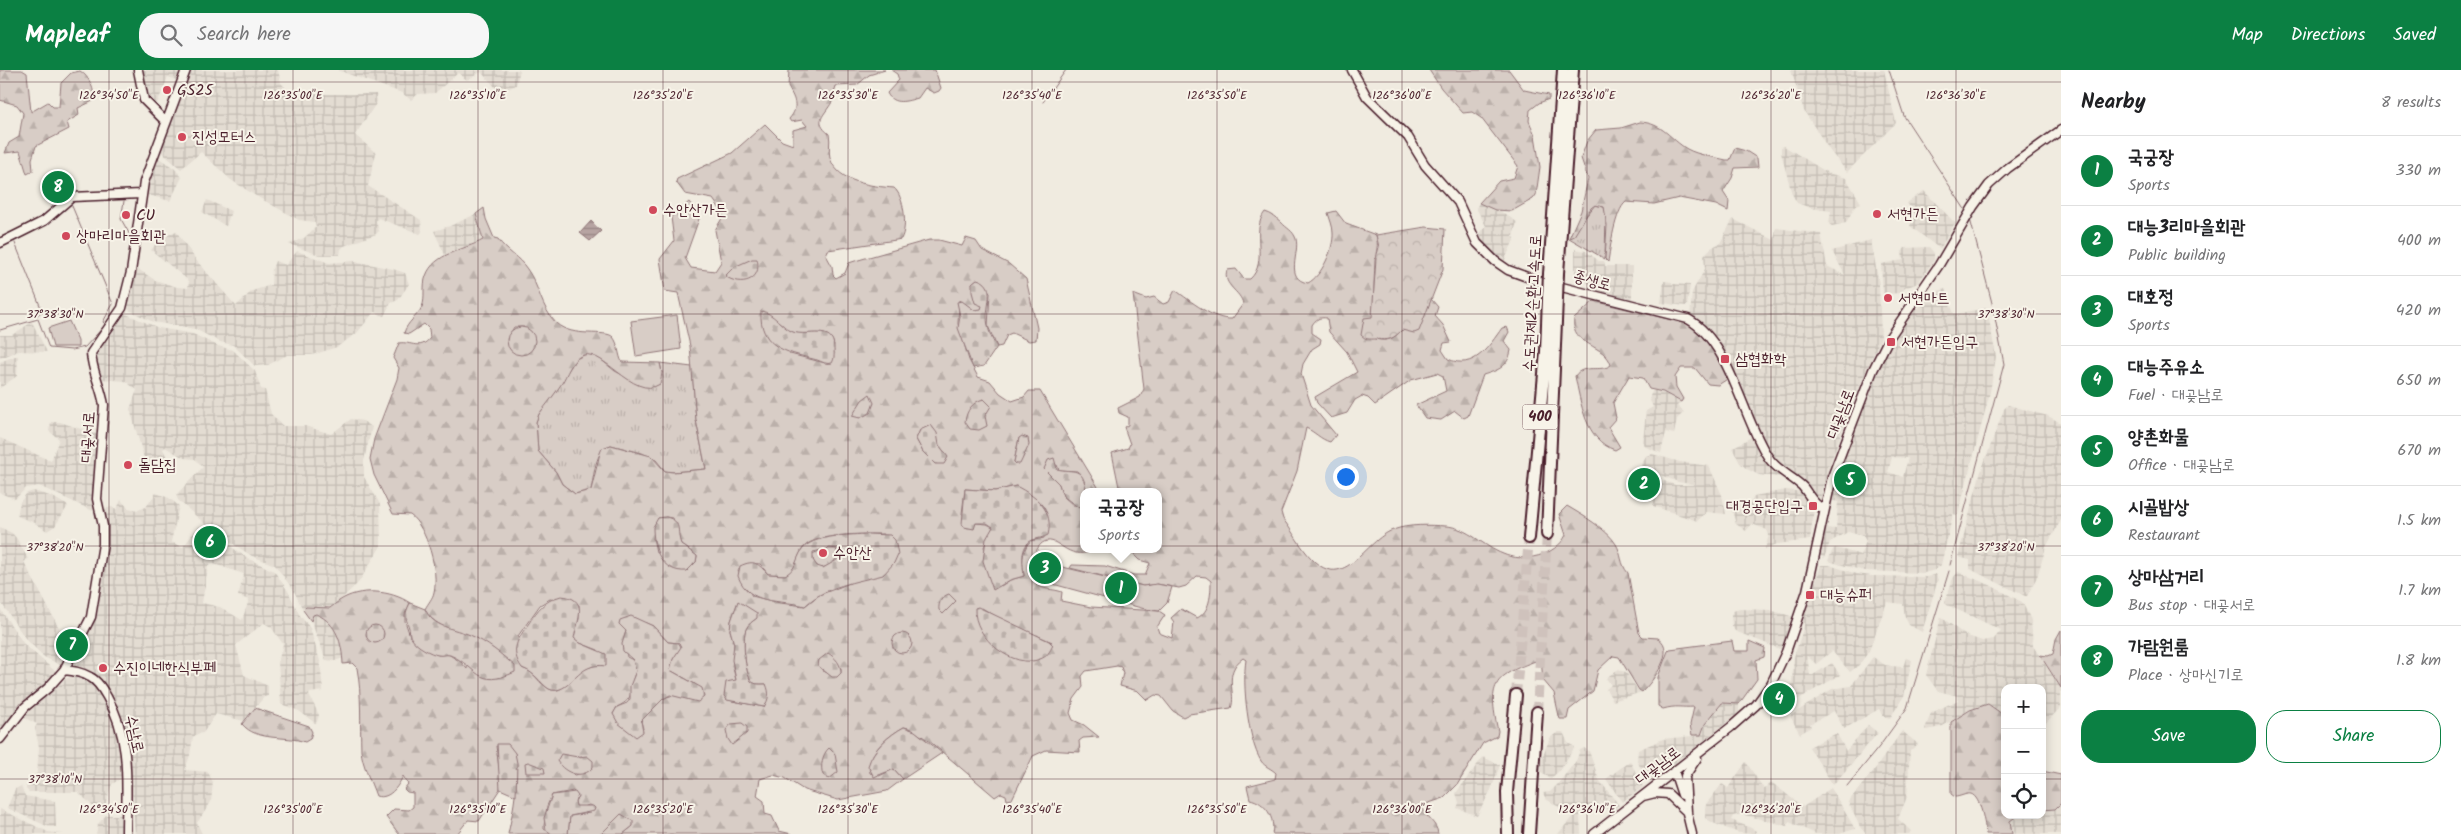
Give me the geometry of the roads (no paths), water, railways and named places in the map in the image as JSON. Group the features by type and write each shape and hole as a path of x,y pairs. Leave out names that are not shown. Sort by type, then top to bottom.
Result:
{"highway":[{"name":"수도권제2순환고속도로","path":"1547,534 1552,297 1563,70"},
{"name":"수도권제2순환고속도로","path":"1553,274 1574,70"},
{"name":"수도권제2순환고속도로","path":"1529,538 1552,297"},
{"path":"1508,834 1507,792 1516,695"},
{"path":"1529,834 1537,712"}],"street":[{"path":"138,70 144,100 166,122"},
{"name":"대곶서로","path":"0,739 24,706 48,688 64,670 91,617 103,544 103,526 97,499 104,405 91,353 122,308 131,272 141,194 149,166 186,70"},
{"name":"종생로","path":"1352,70 1367,97 1408,136 1430,171 1458,202 1477,243 1494,262 1531,278 1688,320 1702,328 1711,340 1736,385 1768,457 1778,470 1804,489 1816,505 1824,509"},
{"name":"대곶남로","path":"1594,834 1702,750 1756,705 1779,668 1807,590 1824,509 1852,423 1872,370 1889,338 1939,265 1973,207 1989,185 2008,168 2061,130"},
{"path":"0,243 48,218 72,197 141,194"},
{"name":"수남로","path":"64,670 77,672 97,683 116,715 123,736 126,758 126,834"},
{"path":"1687,812 1686,776 1702,750"},
{"path":"1674,771 1692,834"},
{"path":"1639,798 1655,793 1668,794 1687,812"}],"waterway":[{"path":"1043,102 1066,70"},
{"path":"1889,70 1904,116 1966,211"},
{"path":"124,201 121,219 130,235"},
{"path":"72,206 113,304 103,322 106,325"},
{"path":"1950,565 2004,364 1992,303 1970,219"},
{"path":"15,243 41,308 41,312 35,317"},
{"path":"0,330 38,319 49,348 72,350 85,347 107,323 115,311"},
{"path":"1847,786 1879,747 1907,708 1949,571"}],"tunnel":[{"path":"1537,712 1547,534"},
{"path":"1516,695 1529,538"}],"place":[{"name":"GS25","path":"167,90"},
{"name":"진성모터스","path":"182,137"},
{"name":"가람원룸","path":"58,187"},
{"name":"수안산가든","path":"653,210"},
{"name":"서현가든","path":"1877,214"},
{"name":"CU","path":"126,215"},
{"name":"상마리마을회관","path":"66,236"},
{"name":"서현마트","path":"1888,298"},
{"name":"서현가든입구","path":"1891,342"},
{"name":"삼협화학","path":"1725,359"},
{"name":"돌담집","path":"128,465"},
{"name":"양촌화물","path":"1850,480"},
{"name":"대능3리마을회관","path":"1644,484"},
{"name":"대경공단입구","path":"1813,506"},
{"name":"시골밥상","path":"210,542"},
{"name":"수안산","path":"823,553"},
{"name":"대호정","path":"1045,568"},
{"name":"국궁장","path":"1121,588"},
{"name":"대능슈퍼","path":"1810,595"},
{"name":"상마삼거리","path":"72,645"},
{"name":"수진이네한식부페","path":"103,668"},
{"name":"대능주유소","path":"1779,699"}]}
